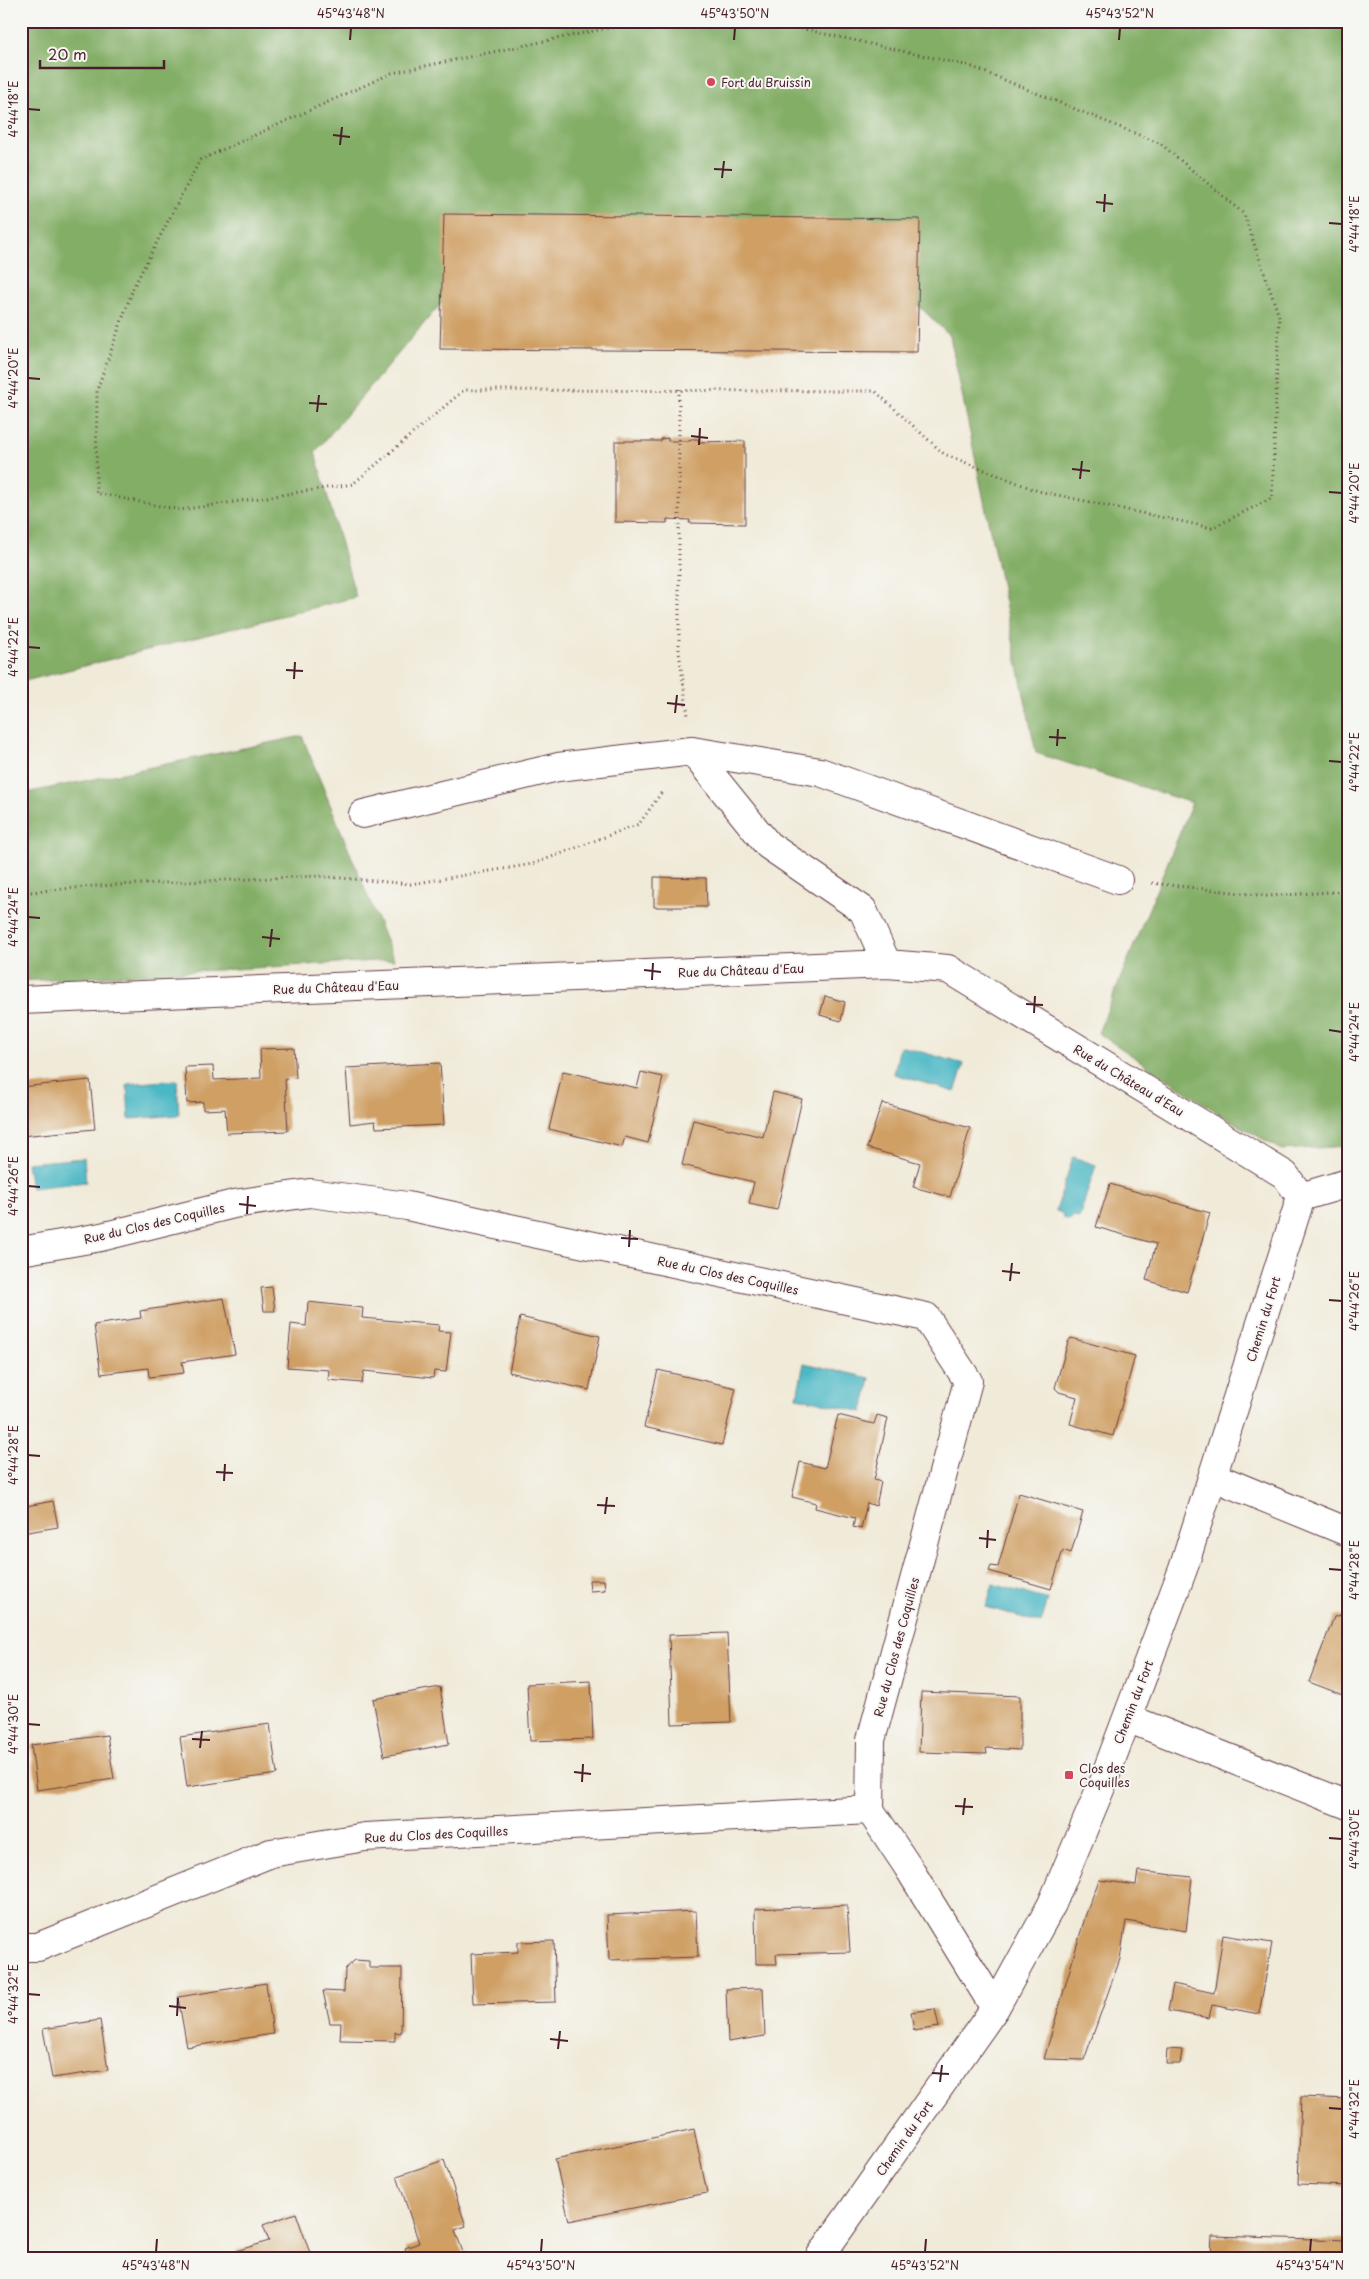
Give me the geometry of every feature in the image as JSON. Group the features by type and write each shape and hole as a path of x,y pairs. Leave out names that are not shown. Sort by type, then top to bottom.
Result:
{"street":[{"path":"692,751 768,845 863,910 887,964"},
{"path":"363,814 558,767 692,751 820,772 1118,880"},
{"name":"Rue du Château d'Eau","path":"21,1000 887,964 948,969 1285,1175 1301,1197"},
{"path":"1301,1197 1348,1183"},
{"name":"Rue du Clos des Coquilles","path":"21,1251 101,1237 234,1204 310,1193 407,1206 926,1317 968,1381 871,1740 870,1810 366,1837 271,1853 38,1947 21,1947"},
{"name":"Chemin du Fort","path":"819,2258 995,2008 1052,1904 1101,1787 1184,1569 1301,1197"},
{"path":"1214,1477 1348,1532"},
{"path":"1127,1718 1348,1805"},
{"path":"870,1810 908,1867 995,2008"}],"path":[{"path":"626,24 392,73 200,160 134,286 97,390 96,493 180,510 353,484 464,390 679,390 875,391 944,454 1038,491 1212,528 1272,498 1279,316 1244,214 1161,144 970,66 794,27"},
{"path":"21,893 94,886 317,876 412,884 533,864 639,824 692,751 679,652 679,390"},
{"path":"1118,880 1267,896 1348,892"}],"green space":[{"path":"21,21 1348,21 1348,1146 1282,1150 1226,1118 1098,1033 1192,803 1036,753 950,336 854,243 465,275 315,452 356,597 21,682"},
{"path":"302,736 394,960 21,981 21,794"}],"water":[{"path":"900,1046 964,1064 955,1092 894,1074"},
{"path":"177,1080 179,1115 129,1119 127,1084"},
{"path":"1073,1157 1096,1165 1079,1218 1074,1216 1069,1220 1063,1218 1062,1213 1056,1211"},
{"path":"84,1158 86,1182 31,1188 27,1163"},
{"path":"804,1363 870,1378 863,1412 797,1397"},
{"path":"993,1584 1048,1600 1041,1623 986,1607"}],"building":[{"path":"444,214 920,219 917,352 440,349"},
{"path":"668,438 668,441 698,439 699,442 745,441 745,524 689,523 690,520 667,519 667,523 615,522 615,441 661,441 661,439"},
{"path":"654,877 706,878 707,907 654,907"},
{"path":"825,996 845,1002 841,1021 820,1015"},
{"path":"294,1048 296,1078 285,1079 288,1131 227,1133 225,1109 203,1110 203,1102 187,1103 185,1067 213,1066 214,1080 261,1078 260,1049"},
{"path":"440,1063 444,1125 376,1128 375,1121 350,1124 346,1068"},
{"path":"563,1071 637,1088 641,1072 663,1077 648,1143 625,1137 622,1147 549,1129"},
{"path":"90,1080 95,1129 21,1136 21,1087"},
{"path":"773,1092 802,1099 777,1210 749,1204 754,1182 682,1165 693,1120 763,1137"},
{"path":"882,1103 970,1128 950,1197 913,1187 920,1163 867,1148"},
{"path":"1110,1184 1210,1213 1187,1292 1146,1280 1156,1244 1096,1227"},
{"path":"272,1287 275,1311 264,1311 261,1288"},
{"path":"224,1298 235,1354 182,1362 184,1373 149,1377 148,1368 101,1374 94,1325 141,1318 140,1311"},
{"path":"308,1302 363,1308 362,1318 439,1325 438,1331 451,1332 446,1372 434,1371 433,1378 364,1371 362,1383 328,1380 329,1370 287,1367 291,1324 306,1326"},
{"path":"520,1317 600,1336 589,1390 509,1372"},
{"path":"1071,1338 1135,1356 1113,1436 1070,1424 1077,1397 1059,1392 1055,1388 1068,1342"},
{"path":"658,1370 736,1388 722,1445 644,1427"},
{"path":"838,1415 874,1424 877,1415 888,1418 874,1480 881,1482 876,1506 867,1503 861,1529 853,1527 855,1518 815,1508 816,1503 792,1497 800,1462 825,1468"},
{"path":"1019,1493 1083,1512 1071,1553 1063,1550 1051,1589 989,1571 991,1566 998,1567"},
{"path":"53,1501 58,1527 22,1533 21,1507"},
{"path":"589,1580 604,1580 605,1590 590,1591"},
{"path":"1341,1615 1348,1617 1348,1697 1309,1682 1334,1617"},
{"path":"727,1633 731,1722 672,1724 669,1635"},
{"path":"591,1681 593,1739 530,1741 527,1684"},
{"path":"440,1687 449,1744 384,1756 373,1699"},
{"path":"921,1692 1020,1696 1020,1750 986,1748 987,1754 919,1752"},
{"path":"270,1724 277,1774 187,1787 180,1737"},
{"path":"107,1735 114,1779 37,1790 31,1745"},
{"path":"1138,1871 1192,1877 1186,1931 1126,1921 1120,1959 1084,2060 1044,2059 1086,1914 1099,1880 1136,1885"},
{"path":"847,1905 850,1952 776,1954 777,1964 756,1964 755,1909"},
{"path":"696,1911 698,1957 609,1960 607,1915"},
{"path":"1223,1935 1272,1943 1259,2014 1212,2005 1209,2018 1168,2011 1173,1984 1214,1993"},
{"path":"554,1941 556,2002 473,2004 471,1954 518,1952 518,1942"},
{"path":"355,1960 369,1961 369,1968 402,1968 401,2033 395,2032 395,2041 340,2040 341,2023 330,2023 323,1991 344,1992 345,1969"},
{"path":"266,1983 273,2034 187,2047 178,1997"},
{"path":"763,1988 765,2036 728,2042 726,1989"},
{"path":"935,2009 939,2027 914,2031 911,2012"},
{"path":"100,2020 108,2070 52,2078 43,2029"},
{"path":"1167,2049 1182,2050 1180,2064 1166,2064"},
{"path":"1301,2097 1348,2099 1348,2186 1298,2184"},
{"path":"694,2129 707,2193 569,2221 555,2159"},
{"path":"444,2160 466,2226 455,2230 465,2258 408,2258 405,2248 419,2243 397,2176"},
{"path":"296,2213 311,2256 238,2258 236,2251 269,2241 263,2225"},
{"path":"1212,2236 1348,2240 1348,2258 1211,2257"}],"place":[{"name":"Fort du Bruissin","path":"711,82"},
{"name":"Clos des Coquilles","path":"1069,1775"}]}
